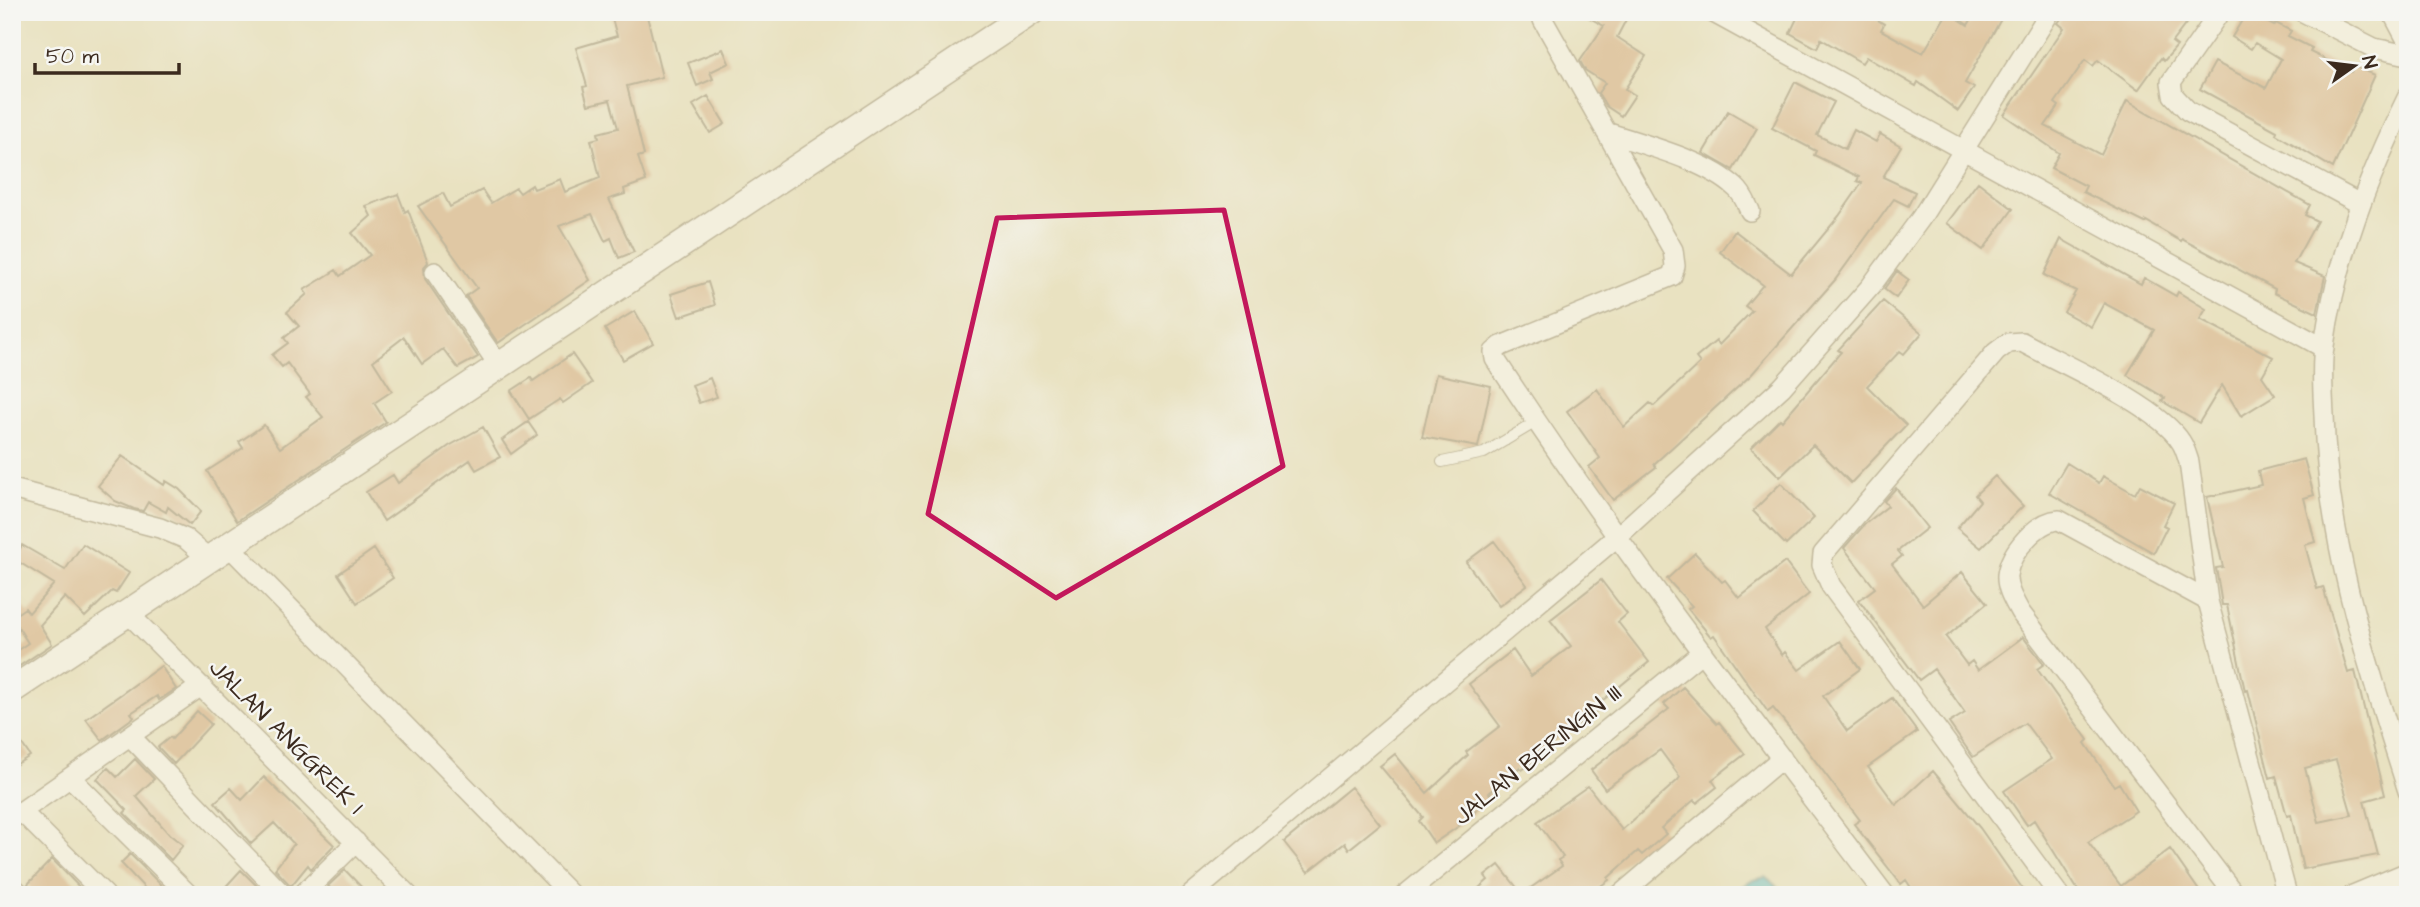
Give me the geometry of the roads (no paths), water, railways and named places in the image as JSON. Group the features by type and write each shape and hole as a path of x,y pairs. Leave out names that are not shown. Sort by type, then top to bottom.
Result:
{"street":[{"path":"12,690 1031,12"},
{"path":"1712,12 2324,348"},
{"path":"1191,895 1619,535 1741,428 1823,343 1871,286 1921,218 2050,12"},
{"path":"2220,12 2171,82 2178,103 2188,111 2360,204"},
{"path":"2303,12 2374,48 2408,55"},
{"path":"2392,12 2408,42"},
{"path":"1545,15 1606,132 1673,250 1675,266 1672,276 1501,346 1494,352 1495,359 1536,422 1702,652 1885,895"},
{"path":"2408,96 2360,204 2346,246 2324,348 2324,434 2338,541 2357,628 2408,791"},
{"path":"1606,132 1662,150 1711,173 1735,187 1750,211"},
{"path":"435,272 500,367"},
{"path":"2059,895 1831,586 1822,565 1823,554 1996,352 2008,343 2022,342 2137,405 2182,443 2189,463 2208,601 2287,895"},
{"path":"12,489 160,528 220,554 572,895"},
{"path":"2208,601 2059,520 2037,527 2007,572 2009,589 2020,612 2235,895"},
{"name":"JALAN ANGGREK 1","path":"129,614 408,895"},
{"name":"JALAN BERINGIN III","path":"1405,895 1702,652"},
{"path":"105,895 17,814 72,779 201,686"},
{"path":"130,736 283,895"},
{"path":"1620,895 1782,758"},
{"path":"72,779 189,895"},
{"path":"302,895 356,842"},
{"path":"2353,895 2390,888 2408,872"},
{"path":"12,886 21,895"}],"lane":[{"path":"1442,462 1485,453 1536,422"}],"water":[{"path":"1766,877 1787,895 1731,895 1750,881"}]}
